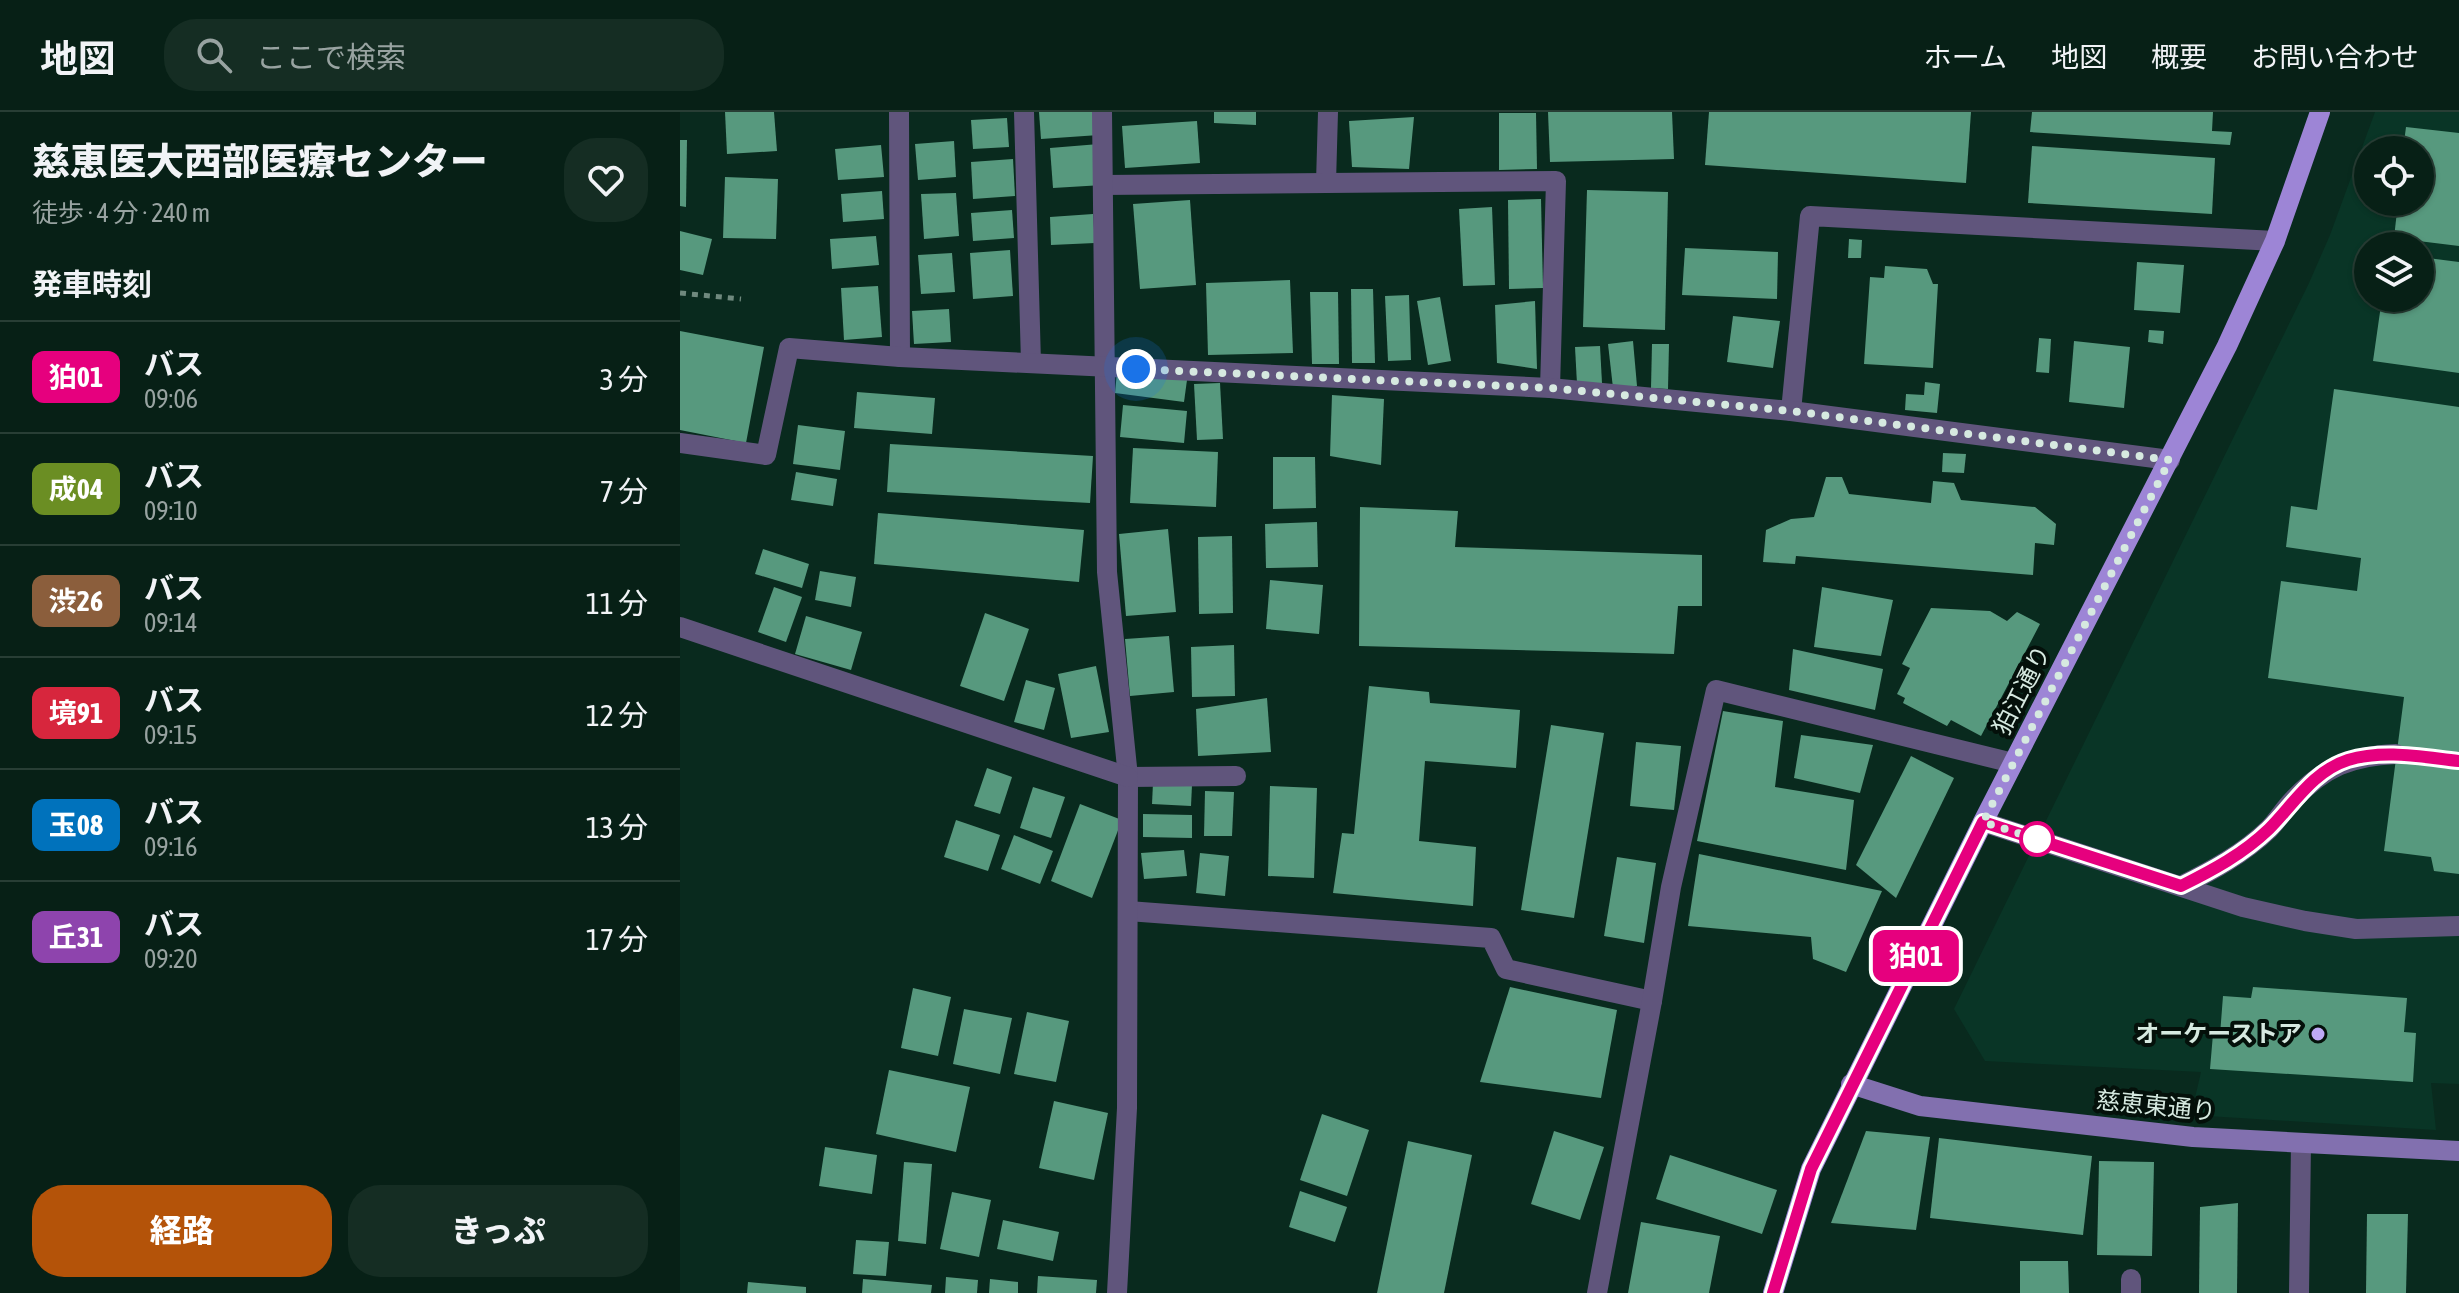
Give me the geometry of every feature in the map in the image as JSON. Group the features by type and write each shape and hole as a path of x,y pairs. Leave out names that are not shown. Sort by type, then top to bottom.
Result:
{"main road":[{"name":"狛江通り","path":"1773,1293 1811,1169 1983,822 2227,346 2275,241 2320,112"}],"street":[{"path":"899,112 900,357"},
{"path":"1024,112 1031,363"},
{"path":"1102,112 1107,572 1128,777 1127,1108 1117,1293"},
{"path":"1326,183 1328,112"},
{"path":"1103,185 1556,181 1550,388"},
{"path":"1791,411 1810,216 2275,241"},
{"path":"680,443 766,455 789,348 900,357 1550,388 1791,411 2170,460"},
{"path":"680,627 1128,777 1236,776"},
{"path":"1597,1293 1671,887 1716,690 2013,763"},
{"path":"2181,886 2230,861 2269,828 2318,777 2345,761 2371,755 2396,754"},
{"path":"1983,822 2243,907 2305,921 2356,929 2459,926"},
{"path":"1128,911 1491,938 1506,969 1652,1001"},
{"name":"慈恵東通り","path":"1851,1084 1920,1106 2193,1137 2459,1151"},
{"path":"2299,1293 2301,1143"}],"path":[{"path":"680,293 741,299"}],"shaded area":[{"path":"2375,112 2459,112 2459,1084 2431,1083 2436,1130 2191,1115 2201,1072 1985,1061 1954,1009 2309,283 2354,169 2354,216 2434,216 2434,136 2366,136"}],"building":[{"path":"725,112 774,112 777,151 727,154"},
{"path":"1039,112 1098,112 1099,135 1041,139"},
{"path":"1214,112 1256,112 1256,125 1214,123"},
{"path":"1548,112 1672,112 1674,159 1550,162"},
{"path":"1709,112 1971,112 1966,183 1705,165"},
{"path":"2032,112 2213,112 2212,131 2232,132 2230,145 2030,132"},
{"path":"1499,113 1536,113 1537,169 1499,170"},
{"path":"1414,117 1409,169 1352,167 1349,121"},
{"path":"1007,118 1009,147 973,149 971,120"},
{"path":"1197,121 1200,163 1125,168 1122,126"},
{"path":"2406,127 2459,133 2459,246 2434,243 2434,232 2395,232 2396,216 2434,216 2434,136 2405,136"},
{"path":"680,140 687,140 686,207 680,206"},
{"path":"954,141 956,177 918,180 915,144"},
{"path":"1099,144 1103,185 1053,188 1050,148"},
{"path":"881,145 884,177 838,180 835,149"},
{"path":"2032,146 2215,158 2212,214 2028,203"},
{"path":"1013,159 1015,196 973,199 971,162"},
{"path":"725,177 778,179 776,239 723,238"},
{"path":"1587,190 1668,192 1665,330 1583,327"},
{"path":"882,191 884,219 843,222 841,194"},
{"path":"956,193 959,236 924,239 921,194"},
{"path":"1541,199 1543,288 1509,289 1508,200"},
{"path":"1190,200 1196,285 1140,289 1133,204"},
{"path":"1492,207 1495,285 1463,286 1459,209"},
{"path":"1012,210 1014,238 973,241 971,213"},
{"path":"1093,214 1095,243 1051,245 1050,217"},
{"path":"680,231 712,239 703,275 680,270"},
{"path":"876,236 879,265 832,269 830,239"},
{"path":"1849,239 1862,240 1861,258 1848,258"},
{"path":"1685,248 1778,252 1777,299 1682,295"},
{"path":"1010,250 1013,296 973,299 970,253"},
{"path":"952,253 955,292 921,294 918,255"},
{"path":"2434,259 2459,262 2459,373 2373,361 2380,312 2434,312"},
{"path":"2137,262 2184,265 2180,313 2134,310"},
{"path":"1885,266 1927,269 1933,284 1938,284 1933,368 1864,364 1870,277 1884,278"},
{"path":"1290,280 1293,353 1208,355 1206,283"},
{"path":"878,286 882,337 844,340 841,288"},
{"path":"1351,289 1373,289 1375,363 1352,363"},
{"path":"1310,292 1338,292 1339,364 1312,364"},
{"path":"1409,295 1411,360 1388,361 1385,296"},
{"path":"1440,297 1451,361 1428,365 1417,301"},
{"path":"1535,301 1537,369 1497,363 1495,305"},
{"path":"949,309 951,342 914,344 912,311"},
{"path":"1733,316 1780,321 1773,368 1727,362"},
{"path":"2149,330 2164,331 2163,344 2148,342"},
{"path":"680,331 764,347 746,443 680,430"},
{"path":"2039,338 2051,339 2049,373 2036,372"},
{"path":"1633,341 1637,386 1613,388 1608,344"},
{"path":"2074,341 2130,347 2124,408 2069,402"},
{"path":"1652,344 1669,344 1668,389 1651,388"},
{"path":"1600,346 1602,383 1577,384 1575,347"},
{"path":"1117,372 1187,380 1184,402 1115,393"},
{"path":"1925,382 1940,384 1937,413 1905,410 1906,394 1924,395"},
{"path":"1220,383 1223,439 1197,440 1194,384"},
{"path":"2334,389 2459,407 2459,874 2434,871 2431,857 2384,851 2404,697 2268,678 2281,581 2357,591 2361,558 2286,547 2291,506 2317,510"},
{"path":"857,392 935,398 932,434 854,428"},
{"path":"1332,395 1384,399 1381,465 1330,456"},
{"path":"1123,405 1187,411 1184,443 1120,437"},
{"path":"798,425 845,431 840,470 793,464"},
{"path":"890,444 1093,456 1090,503 887,492"},
{"path":"1133,448 1218,452 1216,507 1130,503"},
{"path":"1943,453 1966,454 1964,473 1942,472"},
{"path":"1273,457 1315,457 1316,508 1273,509"},
{"path":"796,472 837,479 833,506 791,500"},
{"path":"1826,477 1842,477 1849,494 1931,503 1933,481 1954,483 1961,500 2035,507 2056,524 2054,545 2035,543 2033,575 1796,556 1795,564 1763,562 1766,530 1791,519 1814,517"},
{"path":"1360,507 1458,511 1455,547 1702,555 1702,606 1678,606 1674,654 1359,646"},
{"path":"878,513 1084,530 1079,582 874,564"},
{"path":"1317,522 1318,567 1266,568 1265,524"},
{"path":"1168,529 1176,612 1126,616 1119,534"},
{"path":"1232,536 1233,613 1199,614 1198,537"},
{"path":"763,549 809,564 802,588 755,574"},
{"path":"820,571 856,577 851,607 815,600"},
{"path":"1270,580 1323,585 1319,634 1266,629"},
{"path":"774,587 802,597 786,642 758,632"},
{"path":"1822,587 1893,600 1881,656 1814,647"},
{"path":"1931,608 1990,611 2007,621 2017,612 2040,624 1981,736 1951,720 1947,726 1903,703 1905,698 1897,694 1910,668 1902,664"},
{"path":"985,613 1029,629 1004,701 960,686"},
{"path":"806,616 862,632 851,670 795,654"},
{"path":"1169,636 1174,692 1130,696 1125,639"},
{"path":"1234,645 1235,696 1192,697 1191,647"},
{"path":"1793,649 1883,669 1875,710 1789,690"},
{"path":"1096,666 1109,732 1071,738 1058,674"},
{"path":"1026,680 1055,688 1044,730 1014,722"},
{"path":"1369,686 1429,692 1430,703 1520,710 1516,768 1425,761 1419,841 1476,847 1473,906 1333,893 1342,833 1354,834"},
{"path":"1267,698 1271,752 1198,756 1196,709"},
{"path":"1723,711 1783,721 1775,787 1854,800 1846,870 1697,841"},
{"path":"1551,725 1604,733 1574,918 1521,910"},
{"path":"1801,735 1873,745 1860,793 1794,778"},
{"path":"1636,742 1681,746 1674,810 1630,806"},
{"path":"1911,756 1954,778 1896,898 1856,865"},
{"path":"987,768 1012,777 1000,814 974,806"},
{"path":"1153,783 1192,785 1191,806 1152,804"},
{"path":"1270,786 1317,788 1314,878 1268,876"},
{"path":"1033,787 1065,797 1051,838 1020,828"},
{"path":"1205,791 1234,792 1232,836 1204,836"},
{"path":"1080,804 1122,820 1092,898 1051,881"},
{"path":"1143,814 1192,815 1192,838 1143,837"},
{"path":"956,820 1000,835 988,871 944,857"},
{"path":"1014,835 1053,851 1040,884 1001,869"},
{"path":"1184,850 1187,876 1144,879 1141,853"},
{"path":"1200,853 1229,856 1225,896 1196,893"},
{"path":"1699,854 1882,891 1846,972 1813,959 1811,937 1688,926"},
{"path":"1617,857 1656,863 1644,943 1604,936"},
{"path":"1510,987 1617,1010 1601,1098 1480,1082"},
{"name":"オーケーストア","path":"2253,987 2407,998 2404,1032 2416,1033 2413,1082 2210,1069 2213,1034 2220,1035 2223,996 2251,998"},
{"path":"913,988 951,997 938,1056 901,1048"},
{"path":"964,1009 1012,1018 1000,1074 953,1064"},
{"path":"1027,1012 1069,1021 1056,1082 1014,1074"},
{"path":"889,1070 970,1087 956,1152 876,1134"},
{"path":"1054,1101 1108,1113 1094,1180 1039,1168"},
{"path":"1322,1114 1369,1130 1347,1196 1300,1180"},
{"path":"1554,1131 1604,1147 1580,1220 1531,1204"},
{"path":"1866,1131 1930,1137 1916,1230 1831,1223"},
{"path":"1939,1138 2092,1156 2083,1235 1930,1218"},
{"path":"1408,1141 1472,1155 1444,1293 1377,1293"},
{"path":"825,1147 877,1155 872,1194 819,1186"},
{"path":"1670,1155 1777,1190 1762,1234 1656,1199"},
{"path":"2099,1161 2154,1162 2152,1256 2097,1255"},
{"path":"904,1162 932,1164 926,1244 898,1241"},
{"path":"1300,1191 1347,1207 1335,1242 1289,1227"},
{"path":"952,1192 991,1200 979,1257 940,1249"},
{"path":"2238,1203 2237,1293 2199,1293 2200,1207"},
{"path":"2367,1214 2408,1214 2406,1293 2366,1293"},
{"path":"1003,1220 1059,1232 1053,1261 997,1249"},
{"path":"1641,1222 1720,1236 1709,1293 1628,1293"},
{"path":"856,1240 889,1242 886,1276 853,1274"},
{"path":"2020,1261 2068,1261 2069,1293 2020,1293"},
{"path":"1038,1276 1097,1280 1096,1293 1037,1293"},
{"path":"946,1277 978,1280 977,1293 945,1293"},
{"path":"863,1279 932,1285 931,1293 862,1293"},
{"path":"990,1279 1018,1282 1018,1293 989,1293"},
{"path":"748,1282 806,1287 806,1293 747,1293"}],"bus line":[{"name":"狛01","path":"1773,1293 1811,1169 1983,822 2181,886 2230,861 2269,828 2318,777 2345,761 2371,755 2396,754 2459,761"}],"place":[{"name":"オーケーストア","path":"2318,1034"}],"route":[{"path":"1136,369 1550,388 1791,411 2170,460 1983,822 2040,840 2037,839"}]}
